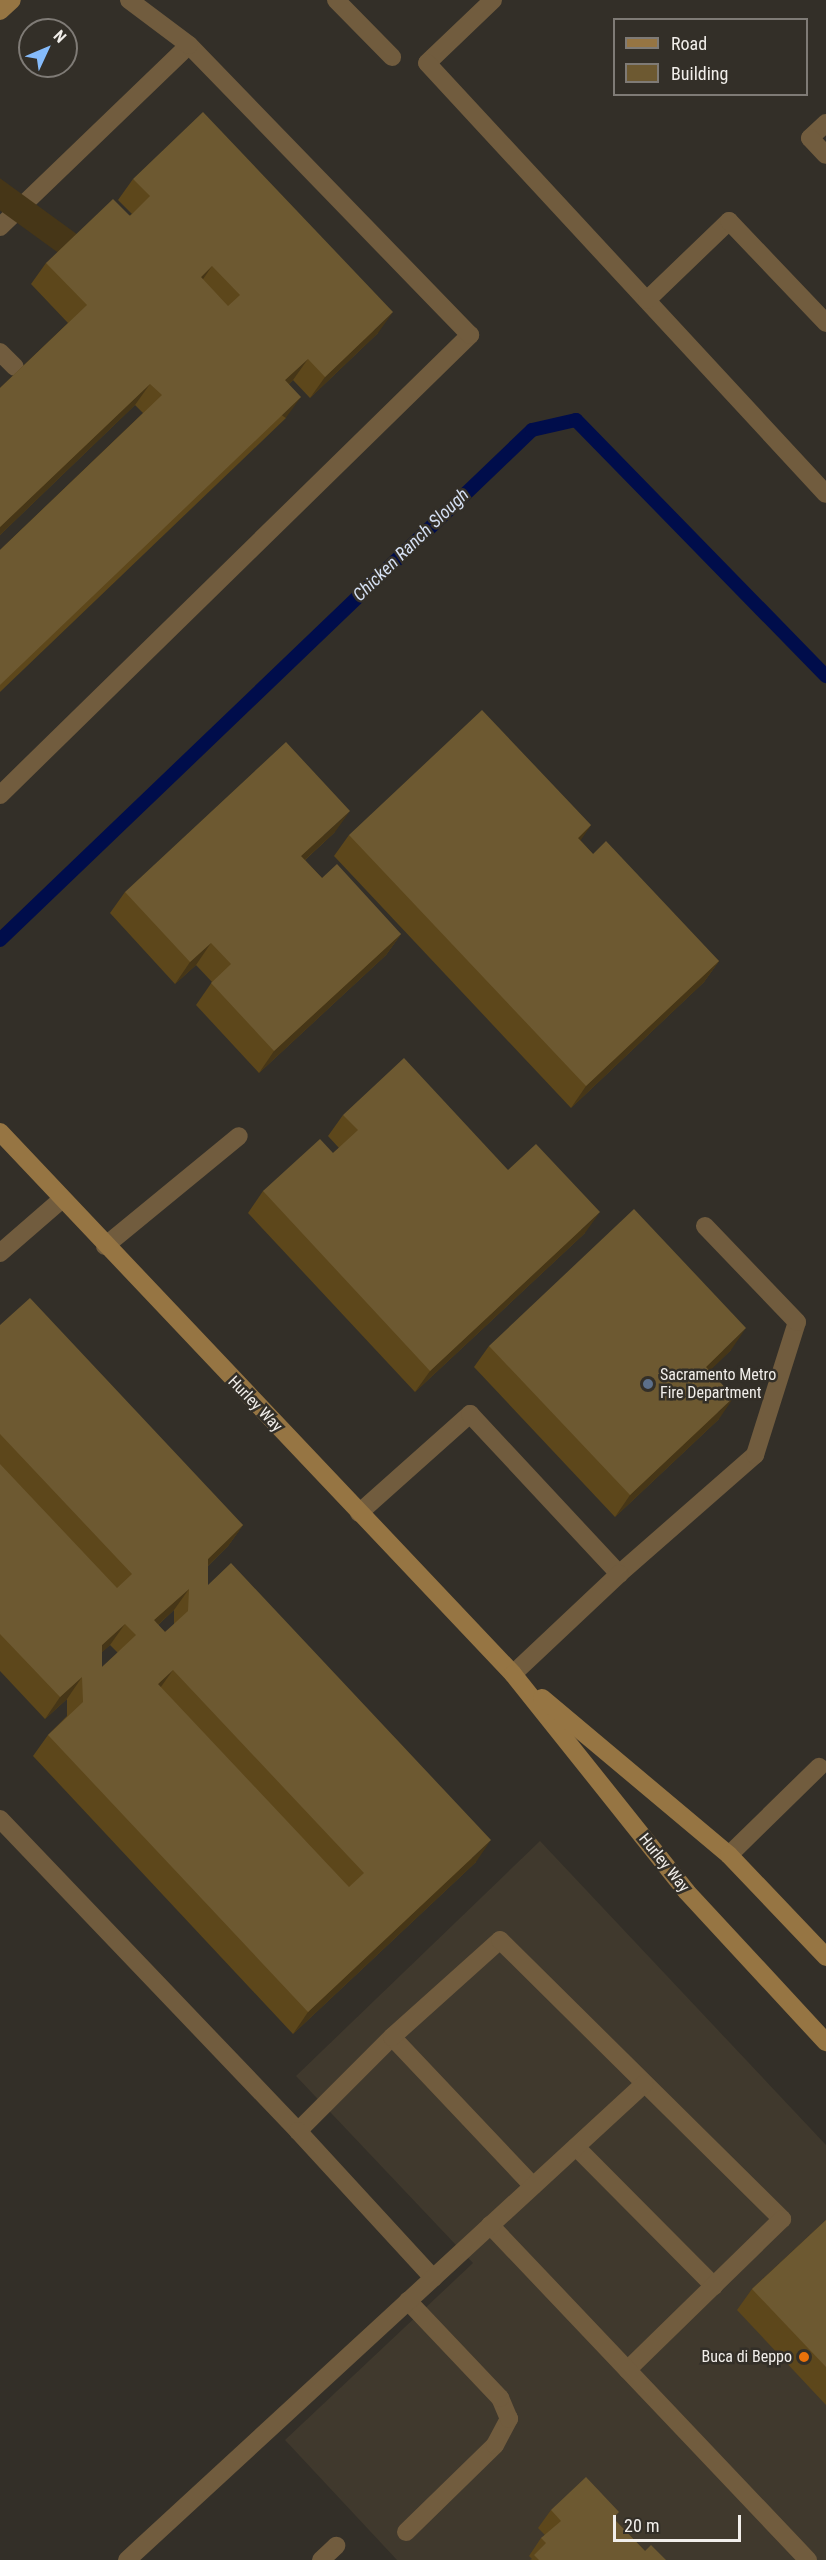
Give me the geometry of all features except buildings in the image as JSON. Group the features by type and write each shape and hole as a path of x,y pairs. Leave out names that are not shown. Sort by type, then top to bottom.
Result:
{"street":[{"path":"0,11 12,0"},
{"name":"Hurley Way","path":"0,1132 61,1200 513,1674 686,1891 826,2042"},
{"name":"Hurley Way","path":"513,1674 729,1855 826,1956"}],"lane":[{"path":"0,795 470,335 189,45 129,0"},
{"path":"336,0 392,57"},
{"path":"493,0 427,63 826,494"},
{"path":"0,226 189,45"},
{"path":"826,123 810,138 826,155"},
{"path":"647,300 729,221 826,323"},
{"path":"0,352 15,367"},
{"path":"105,1246 239,1136"},
{"path":"0,1253 61,1200"},
{"path":"513,1674 619,1574 755,1455 797,1322 705,1226"},
{"path":"359,1513 470,1414 619,1574"},
{"path":"729,1855 819,1767"},
{"path":"0,1819 298,2132 433,2278"},
{"path":"298,2132 392,2037 500,1940 782,2219 627,2370"},
{"path":"392,2037 533,2186"},
{"path":"127,2560 644,2084"},
{"path":"576,2147 714,2286"},
{"path":"490,2225 808,2560"},
{"path":"406,2532 495,2445 509,2419 500,2398 408,2301"},
{"path":"321,2560 336,2546"}],"shaded area":[{"path":"540,1841 826,2145 826,2560 397,2560 285,2440 473,2263 296,2076"}],"waterway":[{"name":"Chicken Ranch Slough","path":"0,940 532,430 576,420 826,676"}],"place":[{"name":"Sacramento Metro Fire Department","path":"648,1384"},
{"name":"Buca di Beppo","path":"804,2357"}]}
